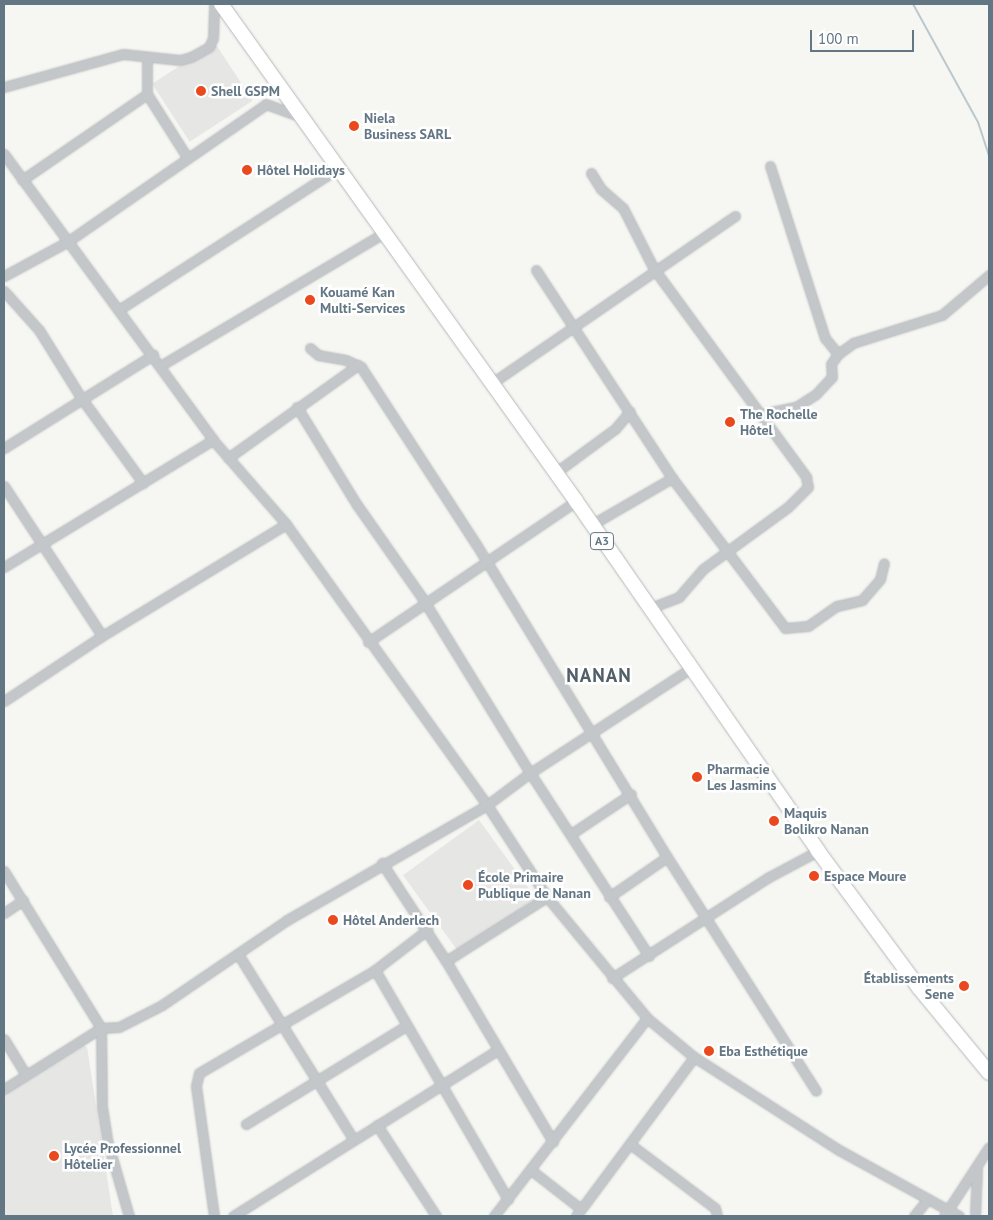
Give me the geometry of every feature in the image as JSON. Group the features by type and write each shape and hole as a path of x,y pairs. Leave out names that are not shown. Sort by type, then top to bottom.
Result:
{"highway":[{"name":"A3","path":"221,4 306,118 576,501 818,851 919,988 989,1073"}],"street":[{"path":"4,87 123,54 180,60 201,53 213,38 214,4"},
{"path":"148,57 147,94 187,157"},
{"path":"22,180 147,94"},
{"path":"4,276 67,242 266,104 306,118"},
{"path":"4,154 67,242 120,309 213,440 286,524 368,642 487,805 547,897 647,1018 694,1057 839,1150 928,1200 946,1213 959,1216"},
{"path":"770,166 825,338 838,354"},
{"path":"120,309 340,167"},
{"path":"591,173 601,189 623,208 654,269 762,414 806,477 808,487 803,495 729,552 703,569 679,597 651,608"},
{"path":"492,383 654,269 735,216"},
{"path":"160,366 386,232"},
{"path":"536,270 572,328 630,411 672,478 785,628 808,626 837,606 862,600 880,579 884,563"},
{"path":"762,414 796,407 816,394 832,377 831,364 838,354 867,338 942,315 954,308 989,275"},
{"path":"4,291 39,330 82,399 144,483"},
{"path":"310,348 318,355 358,365 487,562 631,794 667,857 816,1091"},
{"path":"4,448 153,355"},
{"path":"228,458 358,365"},
{"path":"297,407 357,505 424,602 530,773 649,956"},
{"path":"555,473 615,429 630,411"},
{"path":"4,567 213,440"},
{"path":"591,525 672,478"},
{"path":"4,486 102,636"},
{"path":"368,642 424,602 487,562 576,501"},
{"path":"4,701 102,636 286,524"},
{"path":"4,1089 101,1028 119,1027 162,1005 287,920 382,863 487,805 530,773 692,668"},
{"path":"571,834 631,794"},
{"path":"612,978 649,956 706,917 818,851"},
{"path":"609,897 667,857"},
{"path":"382,863 427,930 553,1142"},
{"path":"4,870 101,1028 102,1107 107,1140 130,1216"},
{"path":"446,961 547,897"},
{"path":"4,913 23,900"},
{"path":"214,1216 197,1077 280,1023 375,970 427,930"},
{"path":"238,954 354,1140"},
{"path":"375,970 508,1199"},
{"path":"494,1216 647,1018"},
{"path":"246,1124 406,1026"},
{"path":"4,1039 26,1075"},
{"path":"233,1216 498,1050"},
{"path":"531,1170 579,1213 694,1057"},
{"path":"377,1125 436,1216"},
{"path":"630,1144 714,1208 718,1216"},
{"path":"946,1213 989,1147"},
{"path":"975,1216 977,1166"},
{"path":"914,1216 928,1200"}],"shaded area":[{"path":"215,43 253,101 190,142 152,84"},
{"name":"École Primaire Publique de Nanan","path":"479,820 535,898 459,953 403,875"},
{"name":"Lycée Professionnel Hôtelier","path":"83,1045 87,1047 113,1216 4,1216 4,1095"}],"waterway":[{"path":"913,4 978,122 989,155"}],"place":[{"name":"Shell GSPM","path":"201,91"},
{"name":"Niela Business SARL","path":"354,126"},
{"name":"Hôtel Holidays","path":"247,170"},
{"name":"Kouamé Kan Multi-Services","path":"310,300"},
{"name":"The Rochelle Hôtel","path":"730,422"},
{"name":"Pharmacie Les Jasmins","path":"697,777"},
{"name":"Maquis Bolikro Nanan","path":"774,821"},
{"name":"Espace Moure","path":"814,876"},
{"name":"École Primaire Publique de Nanan","path":"468,885"},
{"name":"Hôtel Anderlech","path":"333,920"},
{"name":"Établissements Sene","path":"964,986"},
{"name":"Eba Esthétique","path":"709,1051"},
{"name":"Lycée Professionnel Hôtelier","path":"54,1156"}],"district":[{"name":"NANAN","path":"599,676"}]}
